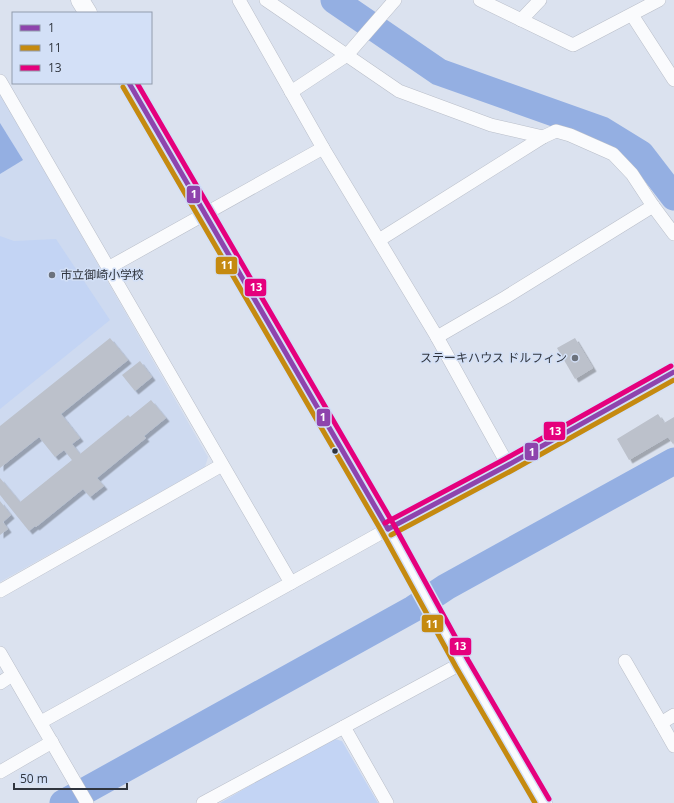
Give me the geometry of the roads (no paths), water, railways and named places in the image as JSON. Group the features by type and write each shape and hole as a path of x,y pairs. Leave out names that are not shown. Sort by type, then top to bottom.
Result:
{"street":[{"path":"80,0 87,12"},
{"path":"239,0 323,148 438,337 508,465"},
{"path":"266,0 351,50 399,91 491,125 543,137"},
{"path":"291,92 351,50 396,0"},
{"path":"480,0 574,46 659,0"},
{"path":"521,20 540,0"},
{"path":"632,15 672,73"},
{"path":"0,81 291,583"},
{"path":"130,84 388,529 462,663 543,803"},
{"path":"379,240 543,137 556,131 570,135 613,154 632,174 674,234"},
{"path":"108,268 323,148"},
{"path":"438,337 506,297 653,206"},
{"path":"41,722 674,372"},
{"path":"0,591 222,465"},
{"path":"0,653 86,802"},
{"path":"625,661 674,746"},
{"path":"203,803 462,663"},
{"path":"0,682 12,675"},
{"path":"660,723 674,715"},
{"path":"344,727 386,803"},
{"path":"0,772 52,742"}],"waterway":[{"path":"334,0 439,72 602,130 641,154 674,197"},
{"path":"63,803 413,609 446,587 674,461"}],"place":[{"name":"市立御崎小学校","path":"52,275"},
{"name":"ステーキハウス ドルフィン","path":"575,358"}]}
